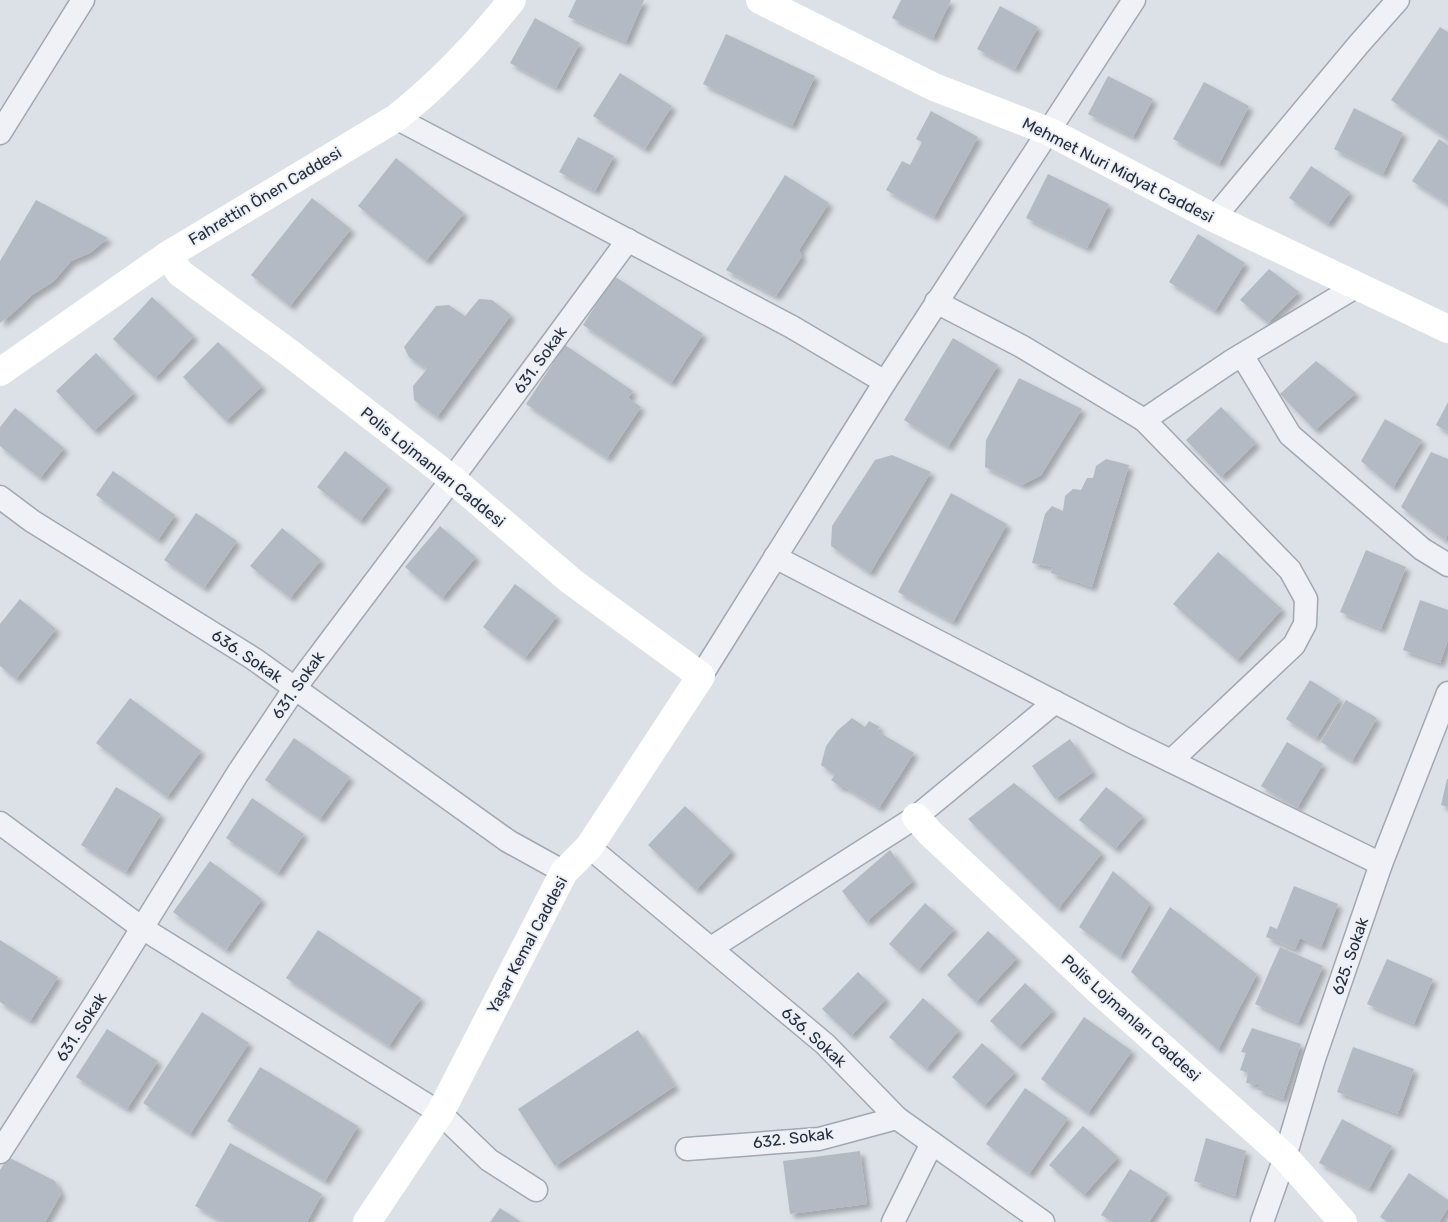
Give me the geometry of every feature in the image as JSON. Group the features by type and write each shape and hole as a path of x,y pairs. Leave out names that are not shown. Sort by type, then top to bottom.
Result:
{"street":[{"path":"0,133 83,0"},
{"name":"Fahrettin Önen Caddesi","path":"0,372 168,255 396,118 422,98 495,22 512,0"},
{"name":"Mehmet Nuri Midyat Caddesi","path":"760,0 934,87 1048,130 1214,218 1448,329"},
{"path":"701,676 936,302 1134,0"},
{"path":"1214,218 1398,0"},
{"path":"396,118 792,327 885,382"},
{"name":"631. Sokak","path":"0,1152 238,773 295,688 628,240"},
{"name":"Polis Lojmanları Caddesi","path":"168,255 180,274 291,354 452,479 571,581 701,676"},
{"path":"1144,420 1242,355 1357,286"},
{"path":"936,302 1021,346 1144,420 1290,570 1306,599 1305,624 1294,645 1171,761"},
{"path":"1242,355 1290,435 1422,549 1448,565"},
{"name":"636. Sokak","path":"0,497 32,521 254,659 508,841 564,872"},
{"path":"775,557 1171,761 1381,864"},
{"name":"Yaşar Kemal Caddesi","path":"367,1222 440,1113 564,872 589,847 701,676"},
{"name":"625. Sokak","path":"1262,1222 1285,1157 1314,1059 1381,864 1448,693"},
{"path":"711,948 916,817 1055,702"},
{"name":"Polis Lojmanları Caddesi","path":"916,817 930,833 1098,990 1285,1157 1343,1222"},
{"path":"0,823 142,928 440,1113 489,1160 536,1190"},
{"name":"636. Sokak","path":"589,847 825,1044 897,1118 1043,1222"},
{"name":"632. Sokak","path":"687,1149 819,1139 897,1118"},
{"path":"893,1222 932,1144"}],"building":[{"path":"576,0 644,0 626,42 568,17"},
{"path":"901,0 951,0 933,38 892,18"},
{"path":"1000,6 1038,27 1015,69 977,49"},
{"path":"535,18 580,43 556,88 510,63"},
{"path":"1440,27 1448,32 1448,139 1391,100"},
{"path":"726,34 815,76 792,126 703,84"},
{"path":"620,73 672,106 645,149 593,116"},
{"path":"1108,76 1153,99 1133,137 1088,114"},
{"path":"1204,82 1249,106 1219,164 1173,139"},
{"path":"1354,108 1403,133 1383,174 1334,149"},
{"path":"931,111 978,137 934,217 886,190 902,161 910,165 922,142 916,139"},
{"path":"578,137 614,156 595,191 559,172"},
{"path":"1439,139 1448,145 1448,204 1412,181"},
{"path":"396,158 464,213 426,261 358,206"},
{"path":"1311,166 1350,192 1328,224 1289,198"},
{"path":"1048,174 1109,204 1087,248 1026,218"},
{"path":"785,175 829,203 799,250 802,256 776,296 726,270"},
{"path":"312,198 351,229 290,306 251,275"},
{"path":"36,200 108,238 90,253 71,261 54,281 32,295 0,323 0,261"},
{"path":"1198,234 1245,263 1215,311 1169,282"},
{"path":"1269,269 1299,292 1268,323 1240,300"},
{"path":"614,276 703,334 671,383 583,325"},
{"path":"152,297 194,336 155,378 113,339"},
{"path":"479,299 492,300 511,315 437,417 414,400 413,386 427,369 409,357 404,347 436,306 449,305 465,316"},
{"path":"953,338 998,365 948,447 904,420"},
{"path":"218,342 262,386 226,421 183,377"},
{"path":"565,345 633,391 628,398 641,407 607,458 526,404"},
{"path":"96,353 134,393 94,431 56,391"},
{"path":"1316,361 1356,393 1315,430 1280,394"},
{"path":"1019,378 1082,409 1041,475 1022,485 985,467 986,440"},
{"path":"1448,402 1448,432 1436,425"},
{"path":"1221,407 1256,443 1221,477 1186,440"},
{"path":"15,408 64,448 40,478 0,446 0,427"},
{"path":"1385,419 1422,440 1393,488 1361,461"},
{"path":"345,451 388,485 360,521 317,487"},
{"path":"1431,452 1448,459 1448,534 1445,540 1401,507"},
{"path":"892,455 931,472 870,573 831,546 832,526 875,460"},
{"path":"1106,459 1129,465 1092,587 1051,573 1052,567 1032,563 1045,514 1052,506 1063,511 1065,496 1073,489 1081,490 1087,478 1093,478 1096,466"},
{"path":"113,471 175,515 158,540 96,495"},
{"path":"951,493 1007,524 953,622 898,592"},
{"path":"196,513 237,541 204,588 164,560"},
{"path":"440,526 476,557 442,598 405,567"},
{"path":"282,528 321,560 290,598 250,566"},
{"path":"1366,550 1406,567 1381,629 1340,612"},
{"path":"1218,552 1282,609 1237,660 1173,604"},
{"path":"515,584 557,616 525,658 483,627"},
{"path":"20,599 56,629 16,679 0,666 0,624"},
{"path":"1420,600 1448,610 1448,640 1440,663 1403,650"},
{"path":"1310,680 1340,699 1316,738 1286,719"},
{"path":"130,698 201,751 167,797 96,743"},
{"path":"1346,700 1377,718 1352,761 1321,742"},
{"path":"852,718 865,727 869,721 880,727 877,731 914,753 879,808 831,780 835,775 821,765 826,746 837,731"},
{"path":"294,738 350,777 320,819 265,780"},
{"path":"1070,739 1093,772 1055,799 1032,766"},
{"path":"1287,742 1323,764 1297,808 1261,786"},
{"path":"1448,779 1448,807 1441,805"},
{"path":"1014,783 1102,853 1058,909 968,819"},
{"path":"116,787 161,814 126,872 81,845"},
{"path":"1106,787 1143,816 1115,849 1079,820"},
{"path":"252,798 304,834 278,873 226,838"},
{"path":"685,806 732,851 696,890 648,845"},
{"path":"890,850 913,881 866,922 842,891"},
{"path":"210,861 262,899 226,950 173,912"},
{"path":"1113,871 1150,903 1120,957 1079,927"},
{"path":"1294,886 1338,904 1321,947 1300,938 1295,949 1266,937 1270,926 1277,929"},
{"path":"925,903 954,929 918,970 889,944"},
{"path":"1170,907 1257,974 1218,1050 1131,972"},
{"path":"318,930 421,998 389,1046 286,978"},
{"path":"988,931 1017,958 976,1002 947,975"},
{"path":"0,940 58,977 30,1021 0,1002"},
{"path":"1280,947 1323,966 1298,1023 1255,1004"},
{"path":"1387,959 1433,979 1414,1024 1367,1004"},
{"path":"858,972 886,999 851,1036 822,1009"},
{"path":"1025,983 1053,1010 1019,1047 990,1021"},
{"path":"923,998 959,1030 926,1069 889,1037"},
{"path":"202,1012 249,1043 190,1134 143,1103"},
{"path":"1084,1017 1132,1051 1088,1113 1041,1079"},
{"path":"1252,1028 1301,1044 1283,1099 1256,1089 1260,1085 1246,1083 1248,1073 1240,1070 1246,1053 1241,1052"},
{"path":"107,1029 158,1061 127,1109 76,1077"},
{"path":"638,1030 675,1086 555,1166 518,1109"},
{"path":"982,1043 1015,1072 984,1106 952,1077"},
{"path":"1353,1047 1414,1069 1398,1114 1337,1092"},
{"path":"260,1067 358,1126 325,1181 227,1121"},
{"path":"1025,1088 1068,1118 1029,1174 986,1144"},
{"path":"1342,1119 1392,1146 1369,1189 1319,1163"},
{"path":"1083,1126 1118,1157 1084,1195 1049,1165"},
{"path":"1206,1138 1246,1151 1235,1196 1194,1181"},
{"path":"230,1143 322,1194 307,1222 224,1222 195,1206"},
{"path":"860,1151 867,1204 790,1214 783,1161"},
{"path":"8,1157 55,1181 61,1194 45,1222 0,1222 0,1170"},
{"path":"1130,1169 1168,1193 1149,1222 1113,1222 1101,1215"},
{"path":"1409,1173 1448,1200 1448,1208 1439,1222 1388,1222 1380,1217"},
{"path":"500,1208 521,1222 490,1222"}]}
